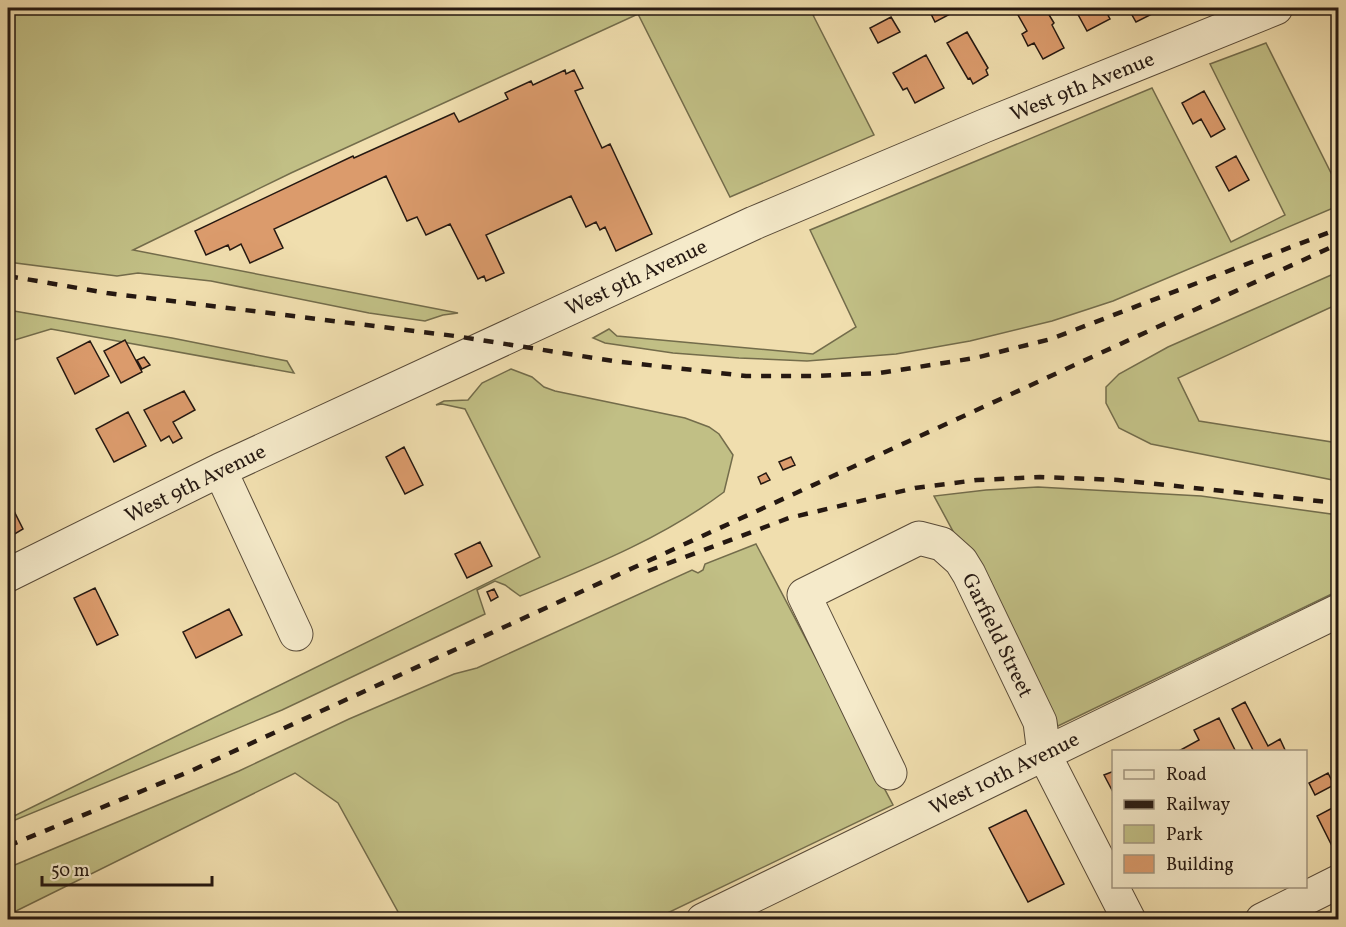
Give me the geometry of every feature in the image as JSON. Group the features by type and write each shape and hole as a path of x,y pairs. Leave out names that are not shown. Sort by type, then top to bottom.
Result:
{"street":[{"name":"West 9th Avenue","path":"8,575 220,470 754,222 1276,8"},
{"path":"220,470 296,634"},
{"name":"Garfield Street","path":"890,773 804,595 918,538 942,544 961,561 969,574 1040,722 1044,754 1112,887"},
{"name":"West 10th Avenue","path":"703,920 1338,611"},
{"path":"1262,920 1338,882"},
{"name":"Garfield Street","path":"1113,888 1129,920"}],"green space":[{"path":"8,8 832,8 813,15 874,135 730,197 638,14 291,173 133,250 458,313 425,321 369,313 211,281 138,273 117,276 8,262"},
{"path":"1266,43 1338,187 1338,206 1113,301 1052,321 970,341 896,354 807,361 673,353 605,343 593,338 609,329 617,336 813,354 856,327 810,230 1152,88 1231,242 1285,215 1210,64"},
{"path":"1338,272 1338,304 1178,378 1199,421 1338,443 1338,481 1151,444 1119,428 1106,403 1106,387 1119,374 1168,347"},
{"path":"8,310 172,338 287,361 294,373 51,329 8,342"},
{"path":"511,369 532,377 544,387 555,391 685,418 709,427 719,434 733,455 724,492 676,524 651,537 520,596 495,581 477,590 485,614 282,710 8,823 8,819 540,557 465,409 442,404 436,405 444,401 468,400 482,383"},
{"path":"1038,487 1201,496 1338,515 1338,591 1058,726 934,496"},
{"path":"756,544 893,805 655,919 402,919 338,803 295,773 8,915 8,868 10,867 239,771 349,719 454,674 477,668 692,570 698,573 703,570 705,564"}],"building":[{"path":"928,8 955,8 956,11 935,22"},
{"path":"1014,8 1045,8 1064,48 1043,59 1034,43 1028,46 1022,34 1027,31"},
{"path":"1104,8 1110,19 1087,31 1075,9"},
{"path":"1128,8 1156,8 1158,11 1136,22"},
{"path":"891,17 900,32 878,43 870,28"},
{"path":"967,32 988,68 986,70 988,75 973,84 947,43"},
{"path":"926,55 944,88 915,103 907,88 903,90 893,73"},
{"path":"565,70 566,74 574,70 583,88 575,91 602,148 610,144 652,234 616,251 605,227 600,230 596,222 586,227 571,196 486,235 504,273 486,281 484,276 478,279 450,224 426,235 417,217 407,221 386,176 274,229 283,248 250,263 241,244 230,250 228,245 206,255 195,231 353,156 354,158 454,113 459,122 508,99 505,93 531,81 533,85"},
{"path":"1204,91 1225,129 1211,137 1201,119 1193,124 1182,103"},
{"path":"1236,156 1249,180 1229,191 1216,167"},
{"path":"125,340 142,372 121,383 104,351"},
{"path":"90,341 109,376 75,394 57,358"},
{"path":"144,357 150,365 142,369 137,360"},
{"path":"184,391 195,410 173,422 182,438 173,443 169,436 161,441 144,410"},
{"path":"128,412 146,446 114,462 96,429"},
{"path":"404,447 423,485 405,494 386,457"},
{"path":"791,457 795,465 783,470 779,462"},
{"path":"766,473 770,480 761,484 758,477"},
{"path":"8,499 23,529 8,538"},
{"path":"480,542 492,566 467,578 455,554"},
{"path":"95,588 118,635 97,645 74,598"},
{"path":"494,589 498,597 491,601 487,592"},
{"path":"229,609 242,635 196,658 183,632"},
{"path":"1245,702 1268,746 1280,739 1285,750 1253,750 1232,709"},
{"path":"1219,718 1235,750 1181,750 1199,740 1194,730"},
{"path":"1112,772 1112,790 1104,775"},
{"path":"1328,773 1334,785 1315,795 1309,783"},
{"path":"1338,805 1338,845 1333,848 1317,816"},
{"path":"1026,810 1064,884 1028,902 989,828"}],"railway":[{"path":"8,276 107,293 455,336 613,361 746,376 815,376 880,373 975,358 1051,339 1338,229"},
{"path":"8,846 193,770 1338,244"},
{"path":"648,571 789,518 915,488 977,480 1040,477 1118,480 1338,503"}]}
